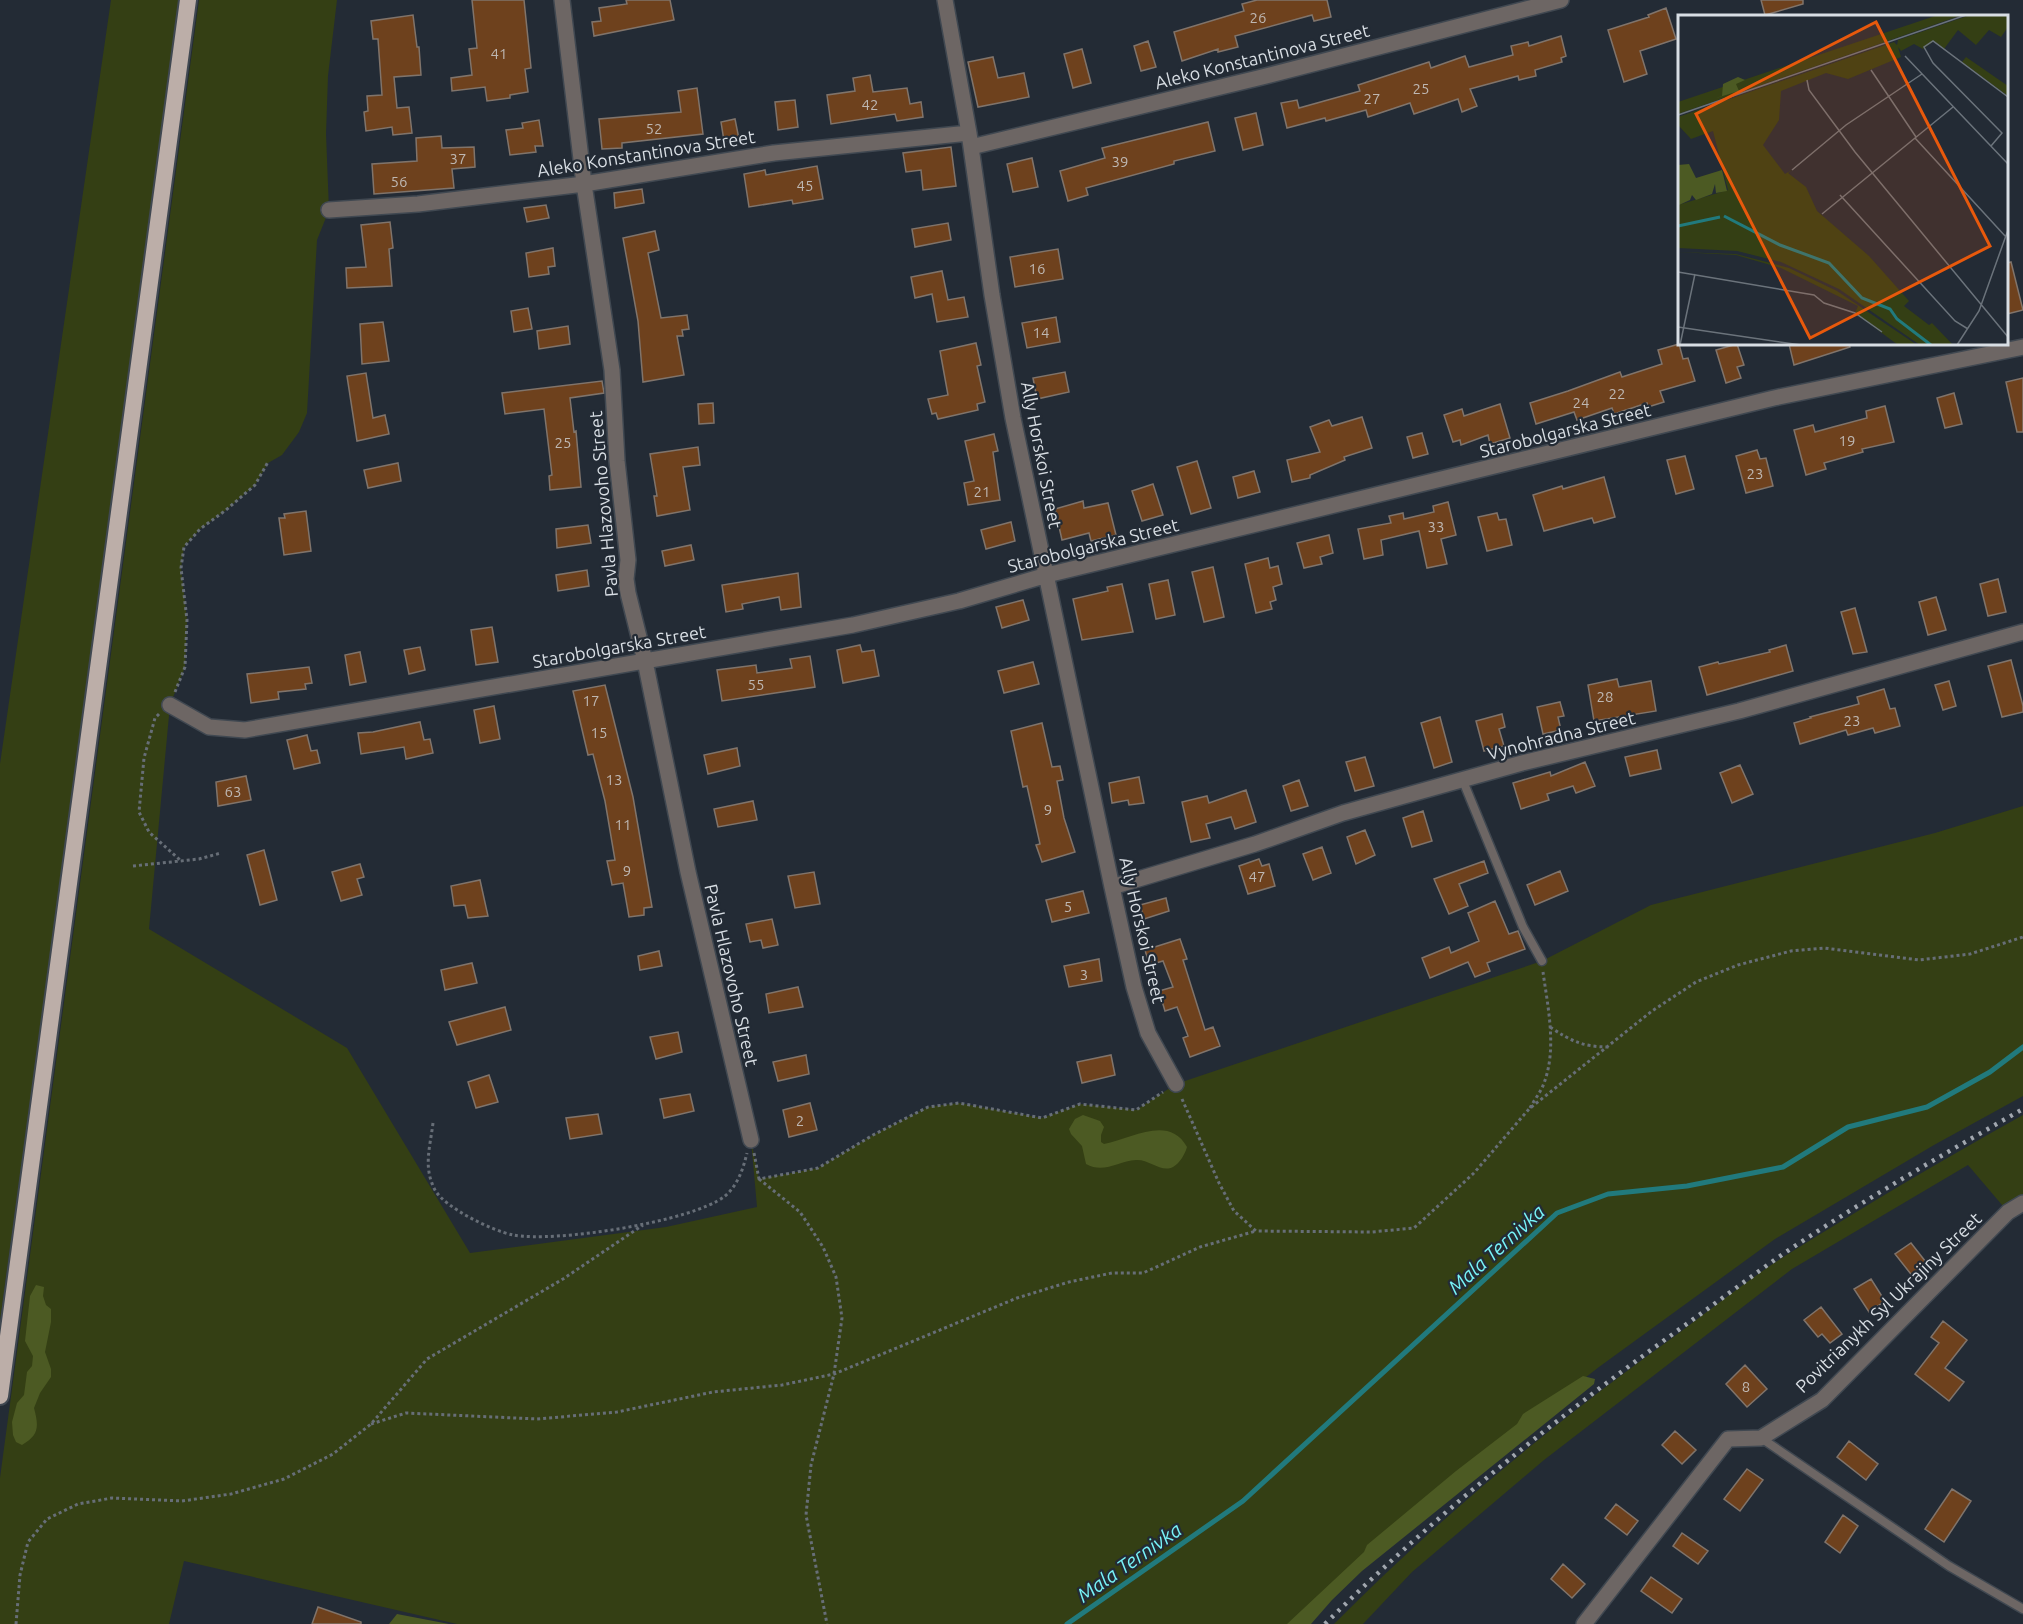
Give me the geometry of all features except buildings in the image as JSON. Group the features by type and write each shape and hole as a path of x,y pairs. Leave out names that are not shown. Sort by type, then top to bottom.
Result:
{"highway":[{"path":"0,1396 188,0"}],"street":[{"name":"Pavla Hlazovoho Street","path":"562,0 584,184 612,370 617,461 628,560 627,586 688,872 751,1140"},
{"name":"Ally Horskoi Street","path":"945,0 970,140 992,295 1013,418 1112,887 1134,987 1148,1033 1176,1084"},
{"name":"Aleko Konstantinova Street","path":"329,210 418,204 584,184 774,153 970,140 1235,84 1561,0"},
{"name":"Starobolgarska Street","path":"170,705 209,727 245,730 645,662 863,622 959,601 1047,575 1774,398 2023,347"},
{"name":"Vynohradna Street","path":"1112,887 1255,844 1343,813 1522,763 1740,711 2023,632"},
{"name":"Povitrianykh Syl Ukrajiny Street","path":"1761,1438 1822,1400 2008,1212 2023,1203"},
{"path":"1584,1624 1728,1439 1761,1438"}],"lane":[{"path":"1463,781 1523,927 1542,961"},
{"path":"1761,1438 1949,1566 2023,1609"}],"path":[{"path":"181,861 149,832 140,812 144,758 155,718 170,705 184,667 187,620 181,567 184,547 200,528 226,510 255,485 268,462"},
{"path":"133,866 199,860 221,853"},
{"path":"1529,1109 1652,1011 1696,982 1738,965 1791,951 1824,948 1919,960 1970,954 2023,937"},
{"path":"371,1424 406,1413 537,1419 617,1412 713,1392 782,1385 834,1374 1017,1298 1069,1282 1112,1274 1143,1273 1200,1247 1256,1231 1372,1232 1414,1228 1474,1173 1529,1109 1544,1084 1551,1056 1542,961"},
{"path":"1550,1028 1572,1041 1590,1047 1609,1047"},
{"path":"759,1179 818,1168 928,1107 959,1103 1042,1118 1080,1104 1136,1110 1176,1084 1219,1183 1234,1211 1256,1231"},
{"path":"433,1123 427,1170 436,1192 454,1208 479,1222 512,1235 549,1238 643,1225 704,1209 726,1196 740,1178 751,1140"},
{"path":"751,1140 759,1179 800,1212 823,1247 836,1277 842,1318 834,1374 812,1465 806,1515 827,1624"},
{"path":"16,1624 20,1575 28,1542 47,1519 78,1504 112,1498 182,1501 231,1494 284,1479 333,1454 371,1424 427,1359 563,1279 643,1225"}],"green space":[{"path":"111,0 181,0 0,1321 0,764"},
{"path":"199,0 337,0 328,76 326,134 329,210 317,240 307,413 299,432 282,455 268,463 255,485 200,529 184,547 181,568 187,620 185,667 170,705 149,929 347,1048 470,1253 666,1227 757,1207 751,1140 759,1179 818,1168 873,1135 928,1107 959,1103 1042,1118 1080,1104 1136,1110 1176,1084 1542,961 1651,905 1935,833 2023,806 2023,1096 1934,1145 1775,1239 1599,1367 1427,1501 1298,1624 457,1624 184,1561 169,1624 0,1624 0,1478"},
{"path":"1083,1115 1100,1121 1104,1127 1101,1142 1104,1144 1160,1130 1179,1137 1187,1147 1180,1161 1173,1167 1164,1168 1136,1160 1099,1168 1093,1167 1086,1164 1082,1146 1069,1129 1075,1119"},
{"path":"2023,1115 2023,1203 2008,1212 1968,1165 1792,1269 1544,1460 1412,1572 1363,1624 1334,1624 1415,1546 1500,1471 1588,1401 1732,1293 1844,1220"},
{"path":"36,1285 44,1287 43,1296 46,1305 51,1309 45,1352 51,1369 51,1377 40,1393 34,1408 37,1420 35,1434 22,1445 16,1442 12,1422 17,1403 24,1395 27,1372 32,1366 33,1356 25,1341 30,1296"},
{"path":"1583,1376 1595,1379 1594,1384 1362,1571 1311,1624 1287,1624 1364,1552 1367,1545 1517,1424 1523,1414"},
{"path":"397,1614 449,1624 389,1624"}],"waterway":[{"name":"Mala Ternivka","path":"1067,1624 1243,1501 1557,1213 1608,1194 1687,1186 1783,1167 1848,1127 1927,1107 1990,1072 2023,1047"}],"railway":[{"path":"1325,1624 1368,1582 1458,1502 1550,1426 1646,1354 1812,1235 1902,1179 2023,1109"}]}
